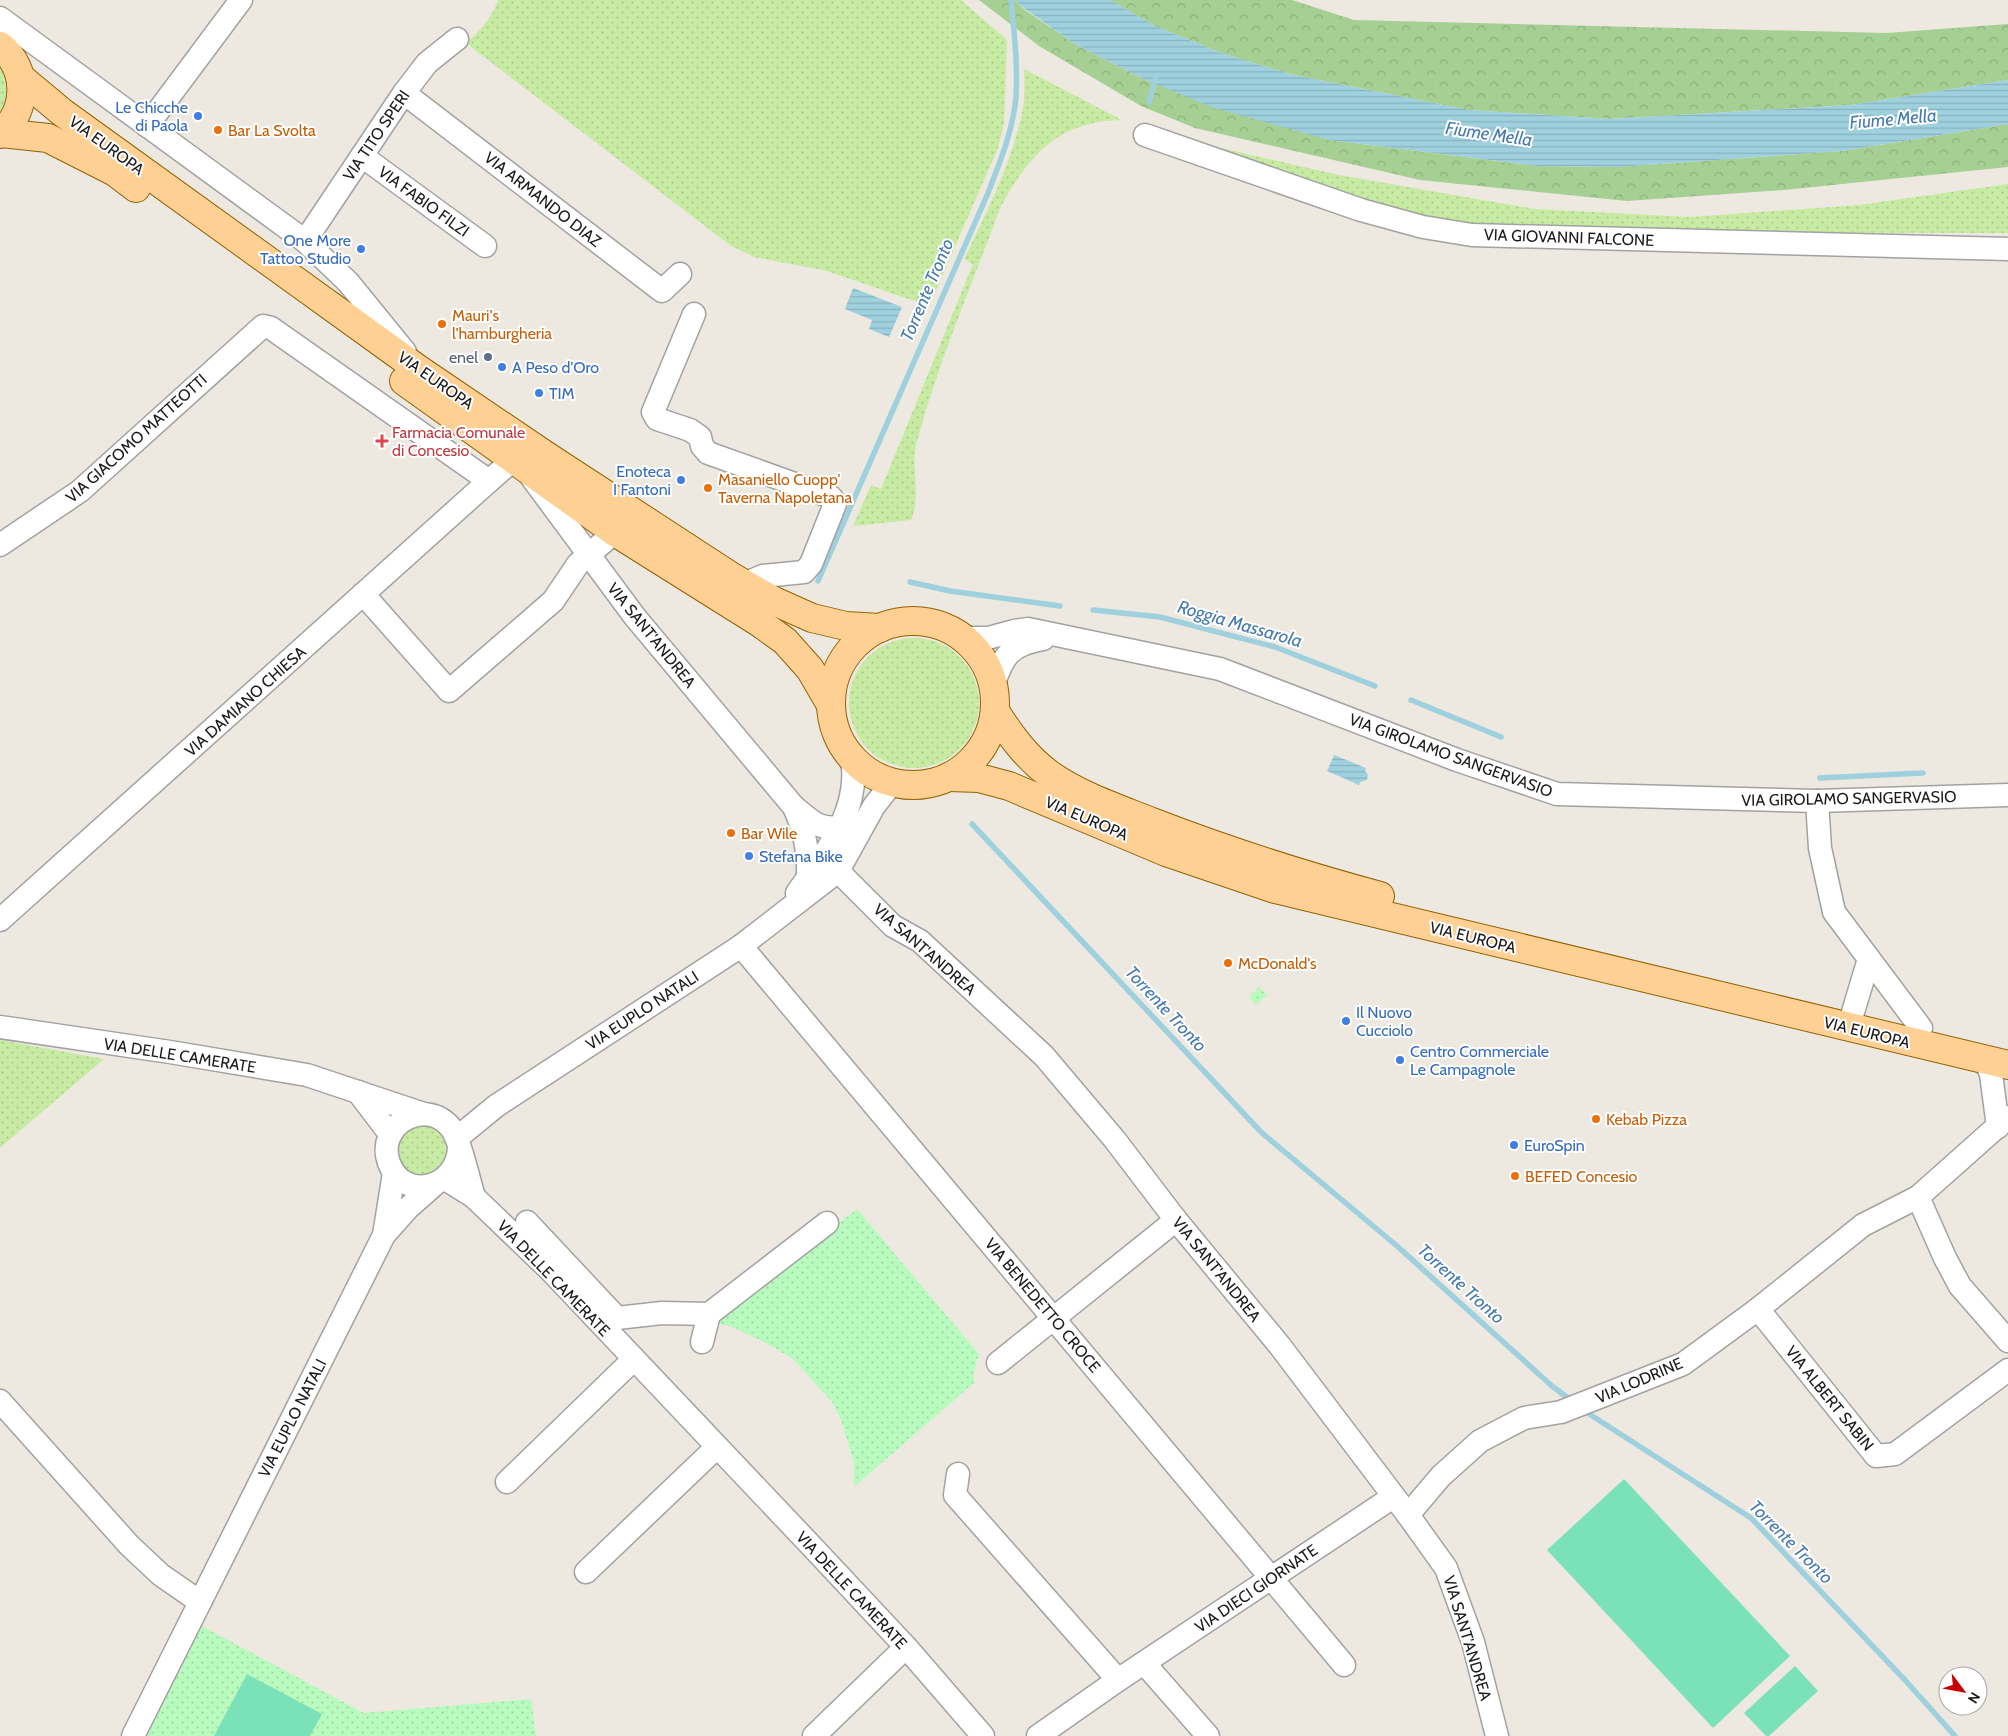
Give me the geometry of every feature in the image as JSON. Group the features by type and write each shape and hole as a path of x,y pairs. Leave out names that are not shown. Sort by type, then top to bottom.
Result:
{"main road":[{"name":"VIA EUROPA","path":"1,133 13,120 22,95 12,62"},
{"name":"VIA EUROPA","path":"12,62 63,113 418,369 545,455 744,584 774,601 812,618 846,626 880,628 908,621 923,621 938,624 964,638 977,652 987,668 994,698 1010,734 1027,756 1069,787 1105,804 1217,847 1305,876 1415,905 1921,1028 2000,1058"},
{"name":"VIA EUROPA","path":"1,133 48,138 115,172 615,532 760,623 785,641 810,669 831,705"},
{"name":"VIA EUROPA","path":"880,628 860,641 844,659 836,674 832,689 831,705 836,734 852,759 870,774 892,783 921,785 949,777 979,778 1009,786 1166,852 1275,889 2000,1058"},
{"name":"VIA EUROPA","path":"949,777 972,761 980,750 992,725 994,698"}],"street":[{"path":"147,126 241,0"},
{"path":"0,18 305,241 348,282 418,369"},
{"name":"VIA TITO SPERI","path":"305,241 426,63 458,39"},
{"path":"12,62 35,45"},
{"name":"VIA ARMANDO DIAZ","path":"404,93 662,291 680,274"},
{"name":"VIA GIOVANNI FALCONE","path":"1145,135 1361,210 1423,227 1472,234 2008,249"},
{"name":"VIA FABIO FILZI","path":"362,156 486,246"},
{"path":"694,314 653,412 657,419 690,430 700,437 702,446 708,453 834,499 835,504 811,564 804,572 763,576 744,584"},
{"name":"VIA GIACOMO MATTEOTTI","path":"0,545 80,490 260,327 267,326 489,481"},
{"path":"489,481 518,464"},
{"name":"VIA SANT'ANDREA","path":"518,464 635,617 794,806 817,825 828,829 840,827"},
{"name":"VIA DAMIANO CHIESA","path":"0,920 489,481"},
{"path":"363,594 449,691 553,601 578,564 615,532"},
{"name":"VIA GIROLAMO SANGERVASIO","path":"964,638 988,638 1028,629 1220,669 1457,760 1557,794 1817,801 2008,795"},
{"name":"VIA GIROLAMO SANGERVASIO","path":"994,698 1000,664 1014,648 1035,640 1056,636"},
{"name":"VIA EUPLO NATALI","path":"785,910 840,827 848,811 853,794 855,776 852,759"},
{"name":"VIA EUPLO NATALI","path":"458,1142 496,1106 740,946 838,871 874,806 892,783"},
{"path":"1817,801 1820,848 1834,912 1921,1028"},
{"name":"VIA SANT'ANDREA","path":"794,806 807,841 808,877"},
{"name":"VIA SANT'ANDREA","path":"838,871 894,926 920,942 1044,1056 1115,1140 1176,1220 1280,1346 1446,1568 1473,1642 1498,1736"},
{"name":"VIA BENEDETTO CROCE","path":"740,946 1344,1665"},
{"path":"1853,1012 1869,959"},
{"name":"VIA DELLE CAMERATE","path":"0,1027 308,1075 431,1115 446,1122 458,1142 474,1197"},
{"path":"2000,1058 1991,1074 2003,1122"},
{"path":"358,1092 390,1134"},
{"name":"VIA EUPLO NATALI","path":"431,1115 496,1106"},
{"path":"394,1173 386,1154 390,1134 401,1121 416,1114 431,1115"},
{"name":"VIA LODRINE","path":"1408,1515 1441,1476 1480,1442 1524,1418 1561,1412 1683,1364 1758,1309 1862,1225 1918,1197 2003,1122"},
{"path":"439,1182 456,1165 458,1142"},
{"name":"VIA EUPLO NATALI","path":"384,1234 394,1173"},
{"name":"VIA DELLE CAMERATE","path":"394,1173 412,1184 420,1186 439,1182 474,1197 550,1270 906,1647 983,1736"},
{"name":"VIA EUPLO NATALI","path":"133,1736 384,1234 409,1207 439,1182"},
{"path":"1918,1197 1945,1258 1960,1286 2004,1330"},
{"path":"998,1363 1176,1220"},
{"name":"VIA DELLE CAMERATE","path":"527,1222 617,1318 662,1313 709,1314"},
{"path":"702,1342 709,1314 827,1223"},
{"name":"VIA ALBERT SABIN","path":"1758,1309 1876,1456 1895,1454 2008,1370"},
{"path":"507,1482 633,1360"},
{"path":"0,1401 129,1545 161,1575 200,1602"},
{"path":"586,1572 717,1447"},
{"path":"958,1474 955,1495 1118,1680"},
{"name":"VIA DIECI GIORNATE","path":"1038,1736 1118,1680 1393,1497"},
{"path":"814,1736 906,1647"},
{"path":"1144,1663 1208,1736"}],"green space":[{"path":"498,0 961,0 1007,40 1004,123 998,148 929,306 827,271 754,257 731,246 466,43 485,24"},
{"path":"979,0 1015,0 1025,10 1075,44 1143,79 1330,140 1538,166 1618,167 1842,151 2008,124 2008,167 1784,190 1627,201 1420,180 1195,128 1141,106 1039,46"},
{"path":"1110,0 1292,0 1354,20 1886,33 2008,24 2008,80 1851,105 1610,119 1469,110 1294,75 1224,54 1155,26"},
{"path":"0,67 7,84 7,90 0,112"},
{"path":"1024,69 1122,120 1100,122 1064,134 1035,156 1012,187 1001,206 926,411 915,451 916,500 911,520 853,526 871,485 881,489 973,264 964,259 982,223 1006,166 1019,128 1023,108"},
{"path":"1155,126 1221,148 1339,175 1535,209 1690,217 1859,205 2008,184 2008,233 1602,232 1466,225 1378,209 1151,129"},
{"path":"914,638 927,639 939,643 960,657 974,678 978,690 978,716 974,728 960,749 939,763 927,767 914,768 901,767 889,763 868,749 854,728 850,716 849,703 850,690 854,678 868,657 889,643 901,639"},
{"path":"1259,987 1267,995 1256,1005 1249,997"},
{"path":"0,1040 104,1059 0,1148"},
{"path":"423,1123 438,1127 450,1146 444,1167 424,1177 411,1173 404,1168 398,1151 404,1133 412,1127"},
{"path":"857,1209 979,1354 973,1375 975,1382 854,1487 854,1463 841,1420 832,1402 793,1359 766,1343 732,1327 712,1322"},
{"path":"1624,1479 1790,1656 1713,1728 1547,1550"},
{"path":"200,1625 364,1713 531,1699 536,1736 310,1736 321,1714 247,1674 214,1736 144,1736"},
{"path":"1795,1666 1818,1691 1769,1736 1766,1736 1744,1713"},
{"path":"247,1674 322,1714 310,1736 214,1736"}],"water":[{"name":"Fiume Mella","path":"1015,0 1110,0 1155,26 1224,54 1294,75 1469,110 1610,119 1851,105 2008,80 2008,124 1842,151 1618,167 1538,166 1330,140 1214,108 1143,79 1075,44"},
{"path":"853,288 902,307 889,337 869,329 872,320 845,309"},
{"path":"1334,755 1366,768 1367,780 1360,782 1359,785 1327,771"}],"waterway":[{"name":"Torrente Tronto","path":"818,581 988,193 1005,146 1012,122 1016,97 1015,48 1011,0"},
{"path":"1149,102 1156,77"},
{"name":"Roggia Massarola","path":"910,582 950,591 1060,606"},
{"name":"Roggia Massarola","path":"1093,610 1160,617 1275,647 1375,686"},
{"name":"Roggia Massarola","path":"1411,700 1501,737"},
{"name":"Roggia Massarola","path":"1820,778 1923,773"},
{"name":"Torrente Tronto","path":"972,824 1262,1133 1397,1246 1552,1386 1572,1401"},
{"name":"Torrente Tronto","path":"1583,1410 1751,1518 1904,1679 1955,1736"}],"place":[{"name":"Le Chicche di Paola","path":"198,116"},
{"name":"Bar La Svolta","path":"218,130"},
{"name":"One More Tattoo Studio","path":"361,249"},
{"name":"Mauri's l'hamburgheria","path":"442,324"},
{"name":"enel","path":"488,357"},
{"name":"A Peso d'Oro","path":"502,367"},
{"name":"TIM","path":"539,393"},
{"name":"Farmacia Comunale di Concesio","path":"382,441"},
{"name":"Enoteca I Fantoni","path":"681,480"},
{"name":"Masaniello Cuopp' Taverna Napoletana","path":"708,488"},
{"name":"Bar Wile","path":"731,833"},
{"name":"Stefana Bike","path":"749,856"},
{"name":"McDonald's","path":"1228,963"},
{"name":"Il Nuovo Cucciolo","path":"1346,1021"},
{"name":"Centro Commerciale Le Campagnole","path":"1400,1060"},
{"name":"Kebab Pizza","path":"1596,1119"},
{"name":"EuroSpin","path":"1514,1145"},
{"name":"BEFED Concesio","path":"1515,1176"}]}
